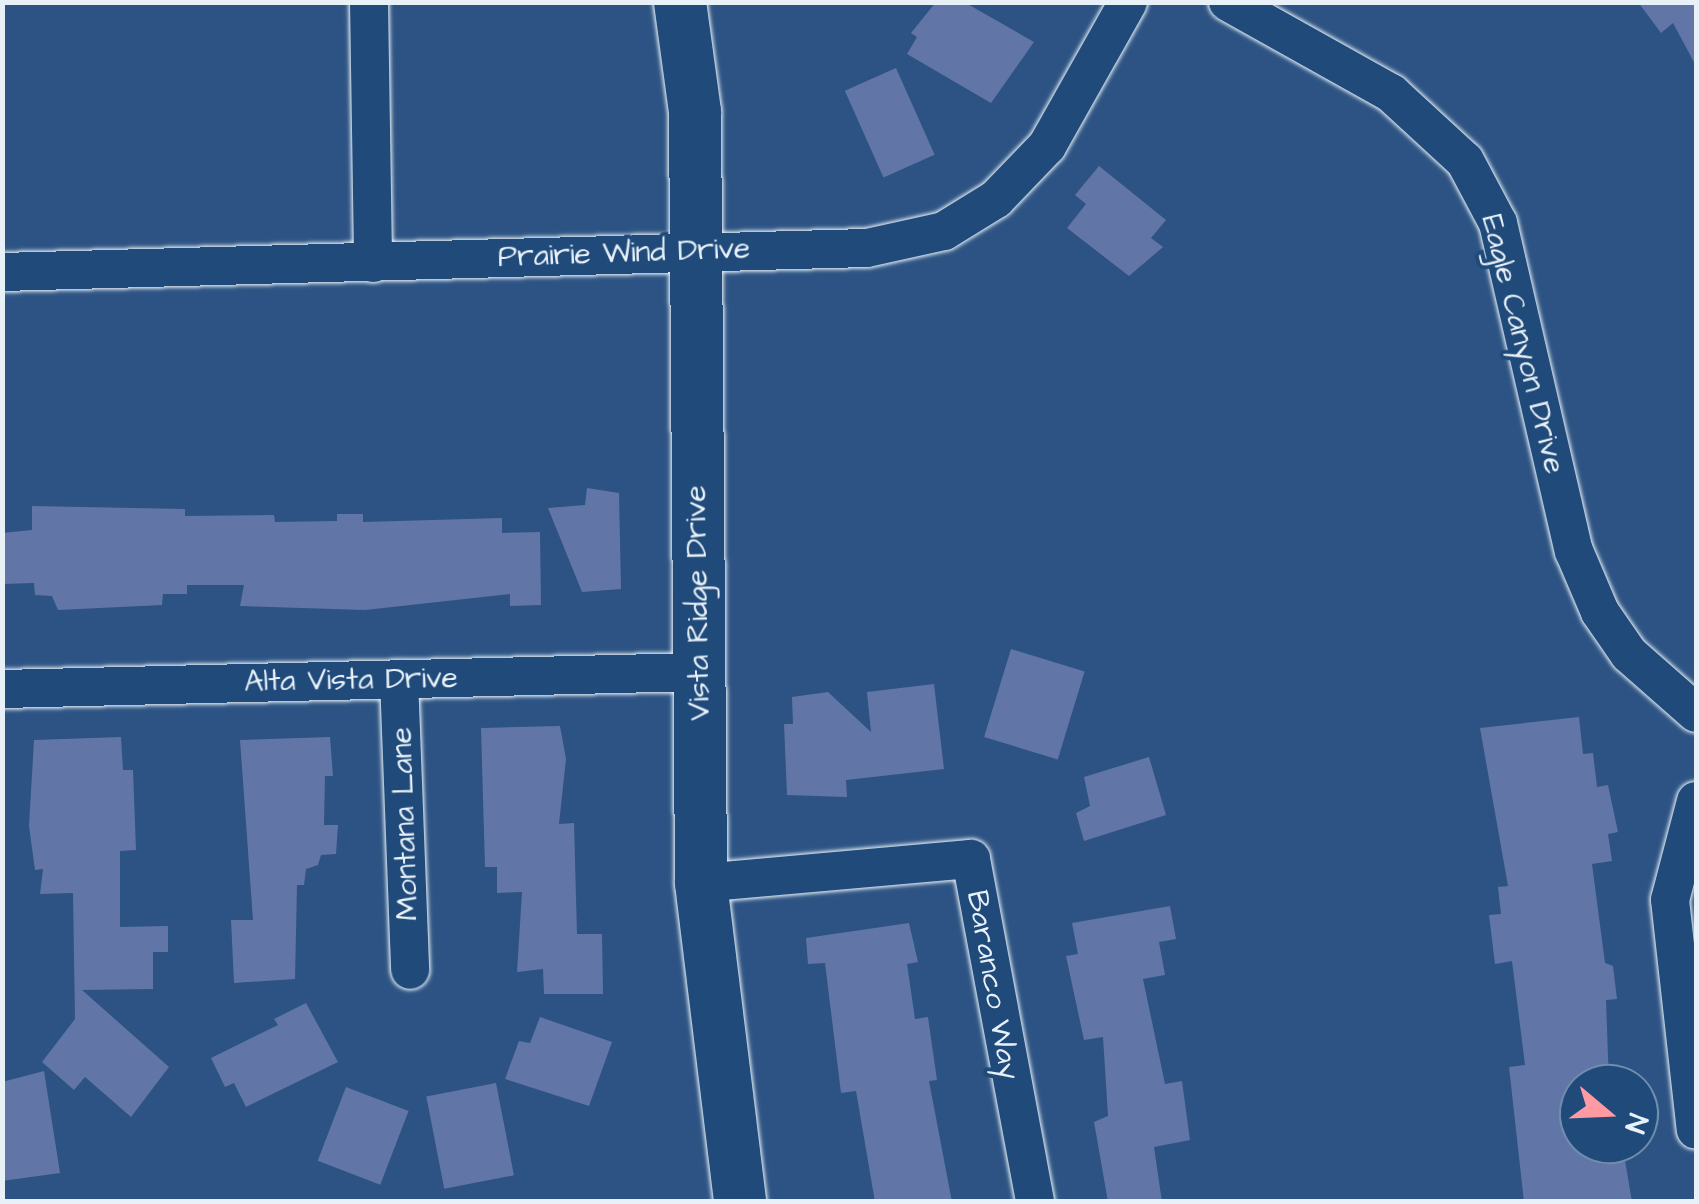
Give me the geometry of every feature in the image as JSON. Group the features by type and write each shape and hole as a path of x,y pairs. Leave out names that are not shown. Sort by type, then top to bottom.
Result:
{"street":[{"path":"369,2 373,262"},
{"name":"Vista Ridge Drive","path":"680,2 694,112 701,884 740,1202"},
{"name":"Prairie Wind Drive","path":"2,272 694,248 867,248 944,231 996,200 1048,146 1128,2"},
{"name":"Eagle Canyon Drive","path":"1228,2 1391,93 1465,161 1498,223 1574,552 1600,612 1629,654 1696,713"},
{"name":"Alta Vista Drive","path":"2,689 699,672"},
{"name":"Montana Lane","path":"399,678 410,970"},
{"path":"1696,801 1670,900 1696,1130"},
{"name":"Baranco Way","path":"701,884 971,859 1036,1202"}],"building":[{"path":"936,2 964,2 1034,42 991,103 907,54 917,37 911,33"},
{"path":"1638,2 1696,2 1696,66 1673,23 1661,33"},
{"path":"896,68 935,155 883,178 845,91"},
{"path":"1099,166 1166,220 1151,238 1163,247 1129,276 1067,228 1086,204 1075,195"},
{"path":"587,488 619,493 621,589 582,592 548,508 585,505"},
{"path":"32,506 185,509 185,516 274,515 275,522 337,521 337,514 363,514 363,522 502,518 502,533 540,532 541,605 510,606 510,594 365,610 240,606 244,585 187,585 187,594 163,594 162,605 58,610 52,596 35,595 34,583 2,584 2,533 32,530"},
{"path":"1011,649 1085,672 1058,759 984,737"},
{"path":"934,684 944,769 846,780 847,797 787,795 784,724 793,724 792,697 828,692 871,732 867,692"},
{"path":"1579,717 1583,754 1593,753 1597,787 1608,785 1618,832 1608,834 1612,861 1592,864 1605,963 1613,966 1617,999 1606,1000 1608,1064 1559,1064 1559,1164 1626,1164 1632,1202 1524,1202 1509,1067 1525,1065 1512,961 1495,964 1489,915 1501,914 1498,887 1508,886 1480,728"},
{"path":"560,726 566,759 559,824 574,823 577,934 602,934 603,994 544,994 543,969 517,972 522,892 497,893 497,867 485,867 481,728"},
{"path":"121,737 123,770 133,770 136,850 120,851 120,927 168,926 168,952 153,952 153,989 82,990 169,1067 131,1117 85,1077 74,1090 42,1062 75,1019 73,893 40,894 43,869 35,870 29,826 34,740"},
{"path":"330,737 333,776 325,776 324,825 338,825 336,854 321,855 318,865 306,869 304,885 297,885 295,979 234,983 231,920 253,920 240,740"},
{"path":"1149,757 1166,815 1084,841 1076,813 1090,806 1084,777"},
{"path":"1170,906 1176,939 1159,942 1165,975 1143,979 1165,1084 1182,1081 1190,1140 1154,1147 1162,1202 1108,1202 1094,1122 1108,1116 1103,1037 1084,1040 1066,956 1078,954 1072,923"},
{"path":"909,923 918,962 907,964 915,1019 928,1017 937,1080 929,1081 952,1202 875,1202 856,1091 841,1093 825,963 808,964 806,938"},
{"path":"306,1003 338,1062 246,1107 234,1083 225,1087 211,1058 278,1025 274,1019"},
{"path":"540,1017 612,1042 589,1106 505,1079 519,1041 530,1043"},
{"path":"44,1071 60,1173 2,1181 2,1082"},
{"path":"496,1083 514,1175 444,1189 426,1097"},
{"path":"346,1087 409,1111 380,1185 318,1161"}]}
